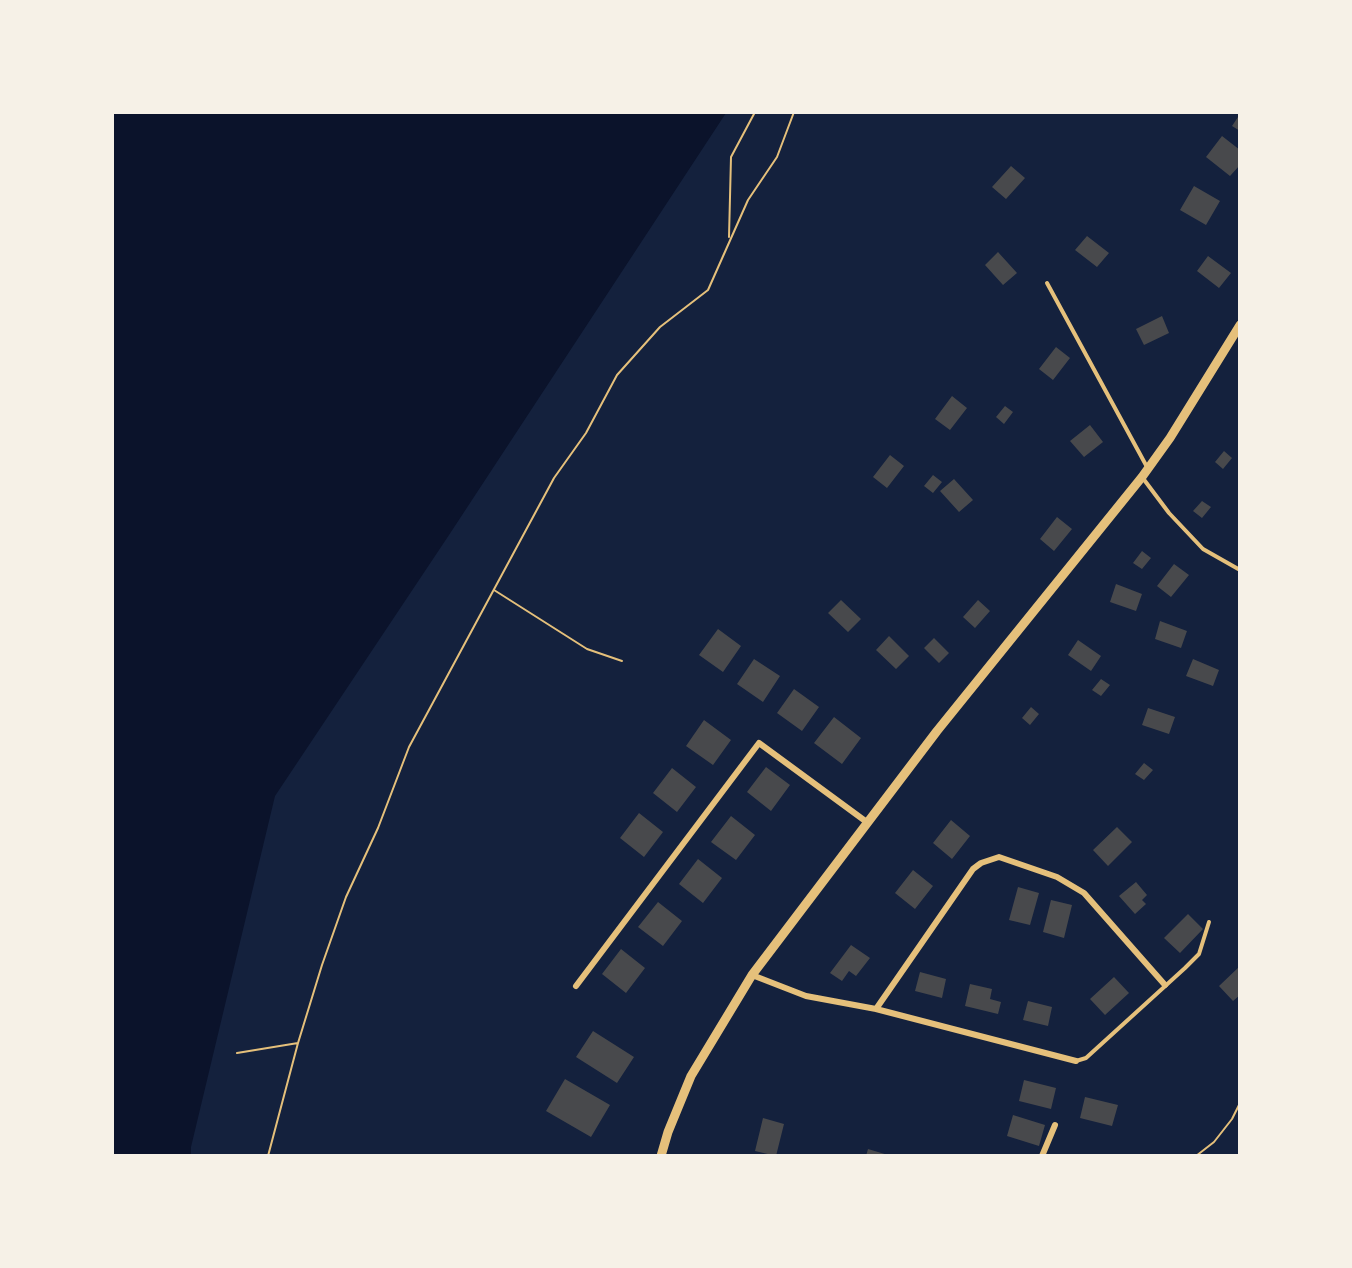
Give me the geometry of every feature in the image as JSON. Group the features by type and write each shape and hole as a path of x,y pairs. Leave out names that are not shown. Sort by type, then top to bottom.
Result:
{"street":[{"path":"661,1155 691,1076 752,975 937,731 1145,472 1199,393 1239,325"},
{"path":"576,986 759,743 868,823"},
{"path":"876,1009 973,869 981,863 999,857 1057,877 1084,892 1165,985"},
{"path":"752,975 806,996 876,1009 1076,1061"},
{"path":"1042,1155 1055,1125"}],"lane":[{"path":"1047,283 1145,472 1169,513 1203,549 1239,570"},
{"path":"1076,1061 1086,1058 1185,968 1198,954 1209,922"}],"path":[{"path":"729,240 731,156 755,112"},
{"path":"268,1155 322,965 346,897 378,828 409,747 554,478 586,433 617,375 660,327 708,290 748,200 777,157 794,112"},
{"path":"494,590 587,649 622,661"},
{"path":"237,1053 298,1043"},
{"path":"1196,1155 1214,1142 1232,1119 1239,1103"}],"water":[{"path":"113,112 726,113 275,796 191,1147 191,1155 113,1155"}],"building":[{"path":"1240,114 1240,131 1232,126"},
{"path":"1222,136 1240,150 1240,165 1230,176 1206,157"},
{"path":"1011,166 1025,178 1006,199 992,187"},
{"path":"1194,186 1220,201 1206,225 1180,210"},
{"path":"1087,236 1109,253 1097,267 1075,250"},
{"path":"998,252 1017,273 1003,285 985,265"},
{"path":"1208,256 1231,273 1219,288 1197,271"},
{"path":"1162,316 1169,333 1144,345 1136,329"},
{"path":"1056,347 1070,358 1053,380 1039,369"},
{"path":"952,396 967,408 950,430 935,419"},
{"path":"1005,406 1013,412 1004,424 996,417"},
{"path":"1090,425 1103,442 1084,457 1070,441"},
{"path":"1224,451 1232,458 1223,469 1215,462"},
{"path":"890,455 904,466 887,488 873,477"},
{"path":"933,475 942,482 933,493 924,486"},
{"path":"954,479 973,500 959,512 940,491"},
{"path":"1202,501 1211,507 1202,518 1193,511"},
{"path":"1057,517 1072,529 1054,551 1040,539"},
{"path":"1142,551 1151,558 1142,569 1133,563"},
{"path":"1174,564 1189,575 1171,597 1157,586"},
{"path":"1116,584 1142,594 1136,611 1110,602"},
{"path":"841,600 861,619 848,632 828,613"},
{"path":"978,600 990,611 975,628 963,617"},
{"path":"1160,621 1187,631 1181,648 1155,639"},
{"path":"718,629 741,646 723,672 699,655"},
{"path":"889,636 909,656 896,669 876,650"},
{"path":"934,638 949,653 939,663 924,648"},
{"path":"1078,640 1101,656 1091,671 1068,655"},
{"path":"754,659 780,676 763,702 737,684"},
{"path":"1193,659 1219,670 1213,686 1186,676"},
{"path":"1101,679 1110,685 1101,696 1092,690"},
{"path":"794,689 819,707 802,731 777,713"},
{"path":"1031,707 1039,714 1030,725 1022,718"},
{"path":"1148,708 1175,717 1169,734 1142,725"},
{"path":"834,717 861,738 842,764 814,743"},
{"path":"704,720 731,740 713,765 686,746"},
{"path":"1144,763 1153,770 1144,780 1135,774"},
{"path":"766,767 790,785 771,811 747,792"},
{"path":"672,768 696,787 677,812 653,793"},
{"path":"639,813 663,832 644,857 620,838"},
{"path":"731,816 755,835 736,860 711,842"},
{"path":"951,820 970,836 952,859 933,843"},
{"path":"1117,827 1132,842 1108,866 1093,850"},
{"path":"698,859 722,878 703,903 679,884"},
{"path":"913,870 933,886 915,909 895,893"},
{"path":"1136,882 1147,895 1142,900 1146,904 1135,914 1119,896"},
{"path":"1018,887 1039,893 1030,925 1009,920"},
{"path":"1051,900 1072,905 1064,938 1043,932"},
{"path":"658,902 682,921 663,946 638,927"},
{"path":"1188,914 1203,929 1180,953 1164,938"},
{"path":"851,945 870,958 856,976 849,971 842,981 830,973"},
{"path":"621,949 645,968 626,993 602,974"},
{"path":"1240,966 1240,995 1233,1001 1219,986"},
{"path":"920,972 946,979 942,998 915,991"},
{"path":"1114,977 1129,993 1105,1015 1090,999"},
{"path":"970,984 992,989 990,999 1001,1002 998,1014 965,1006"},
{"path":"1028,1001 1052,1007 1048,1026 1023,1020"},
{"path":"593,1031 634,1057 617,1083 576,1057"},
{"path":"565,1079 610,1105 591,1137 546,1111"},
{"path":"1024,1080 1056,1088 1051,1109 1019,1101"},
{"path":"1085,1097 1118,1105 1112,1126 1080,1118"},
{"path":"1013,1115 1045,1125 1039,1146 1007,1136"},
{"path":"763,1118 784,1124 776,1156 755,1151"},
{"path":"868,1149 888,1155 888,1156 866,1156"}]}
